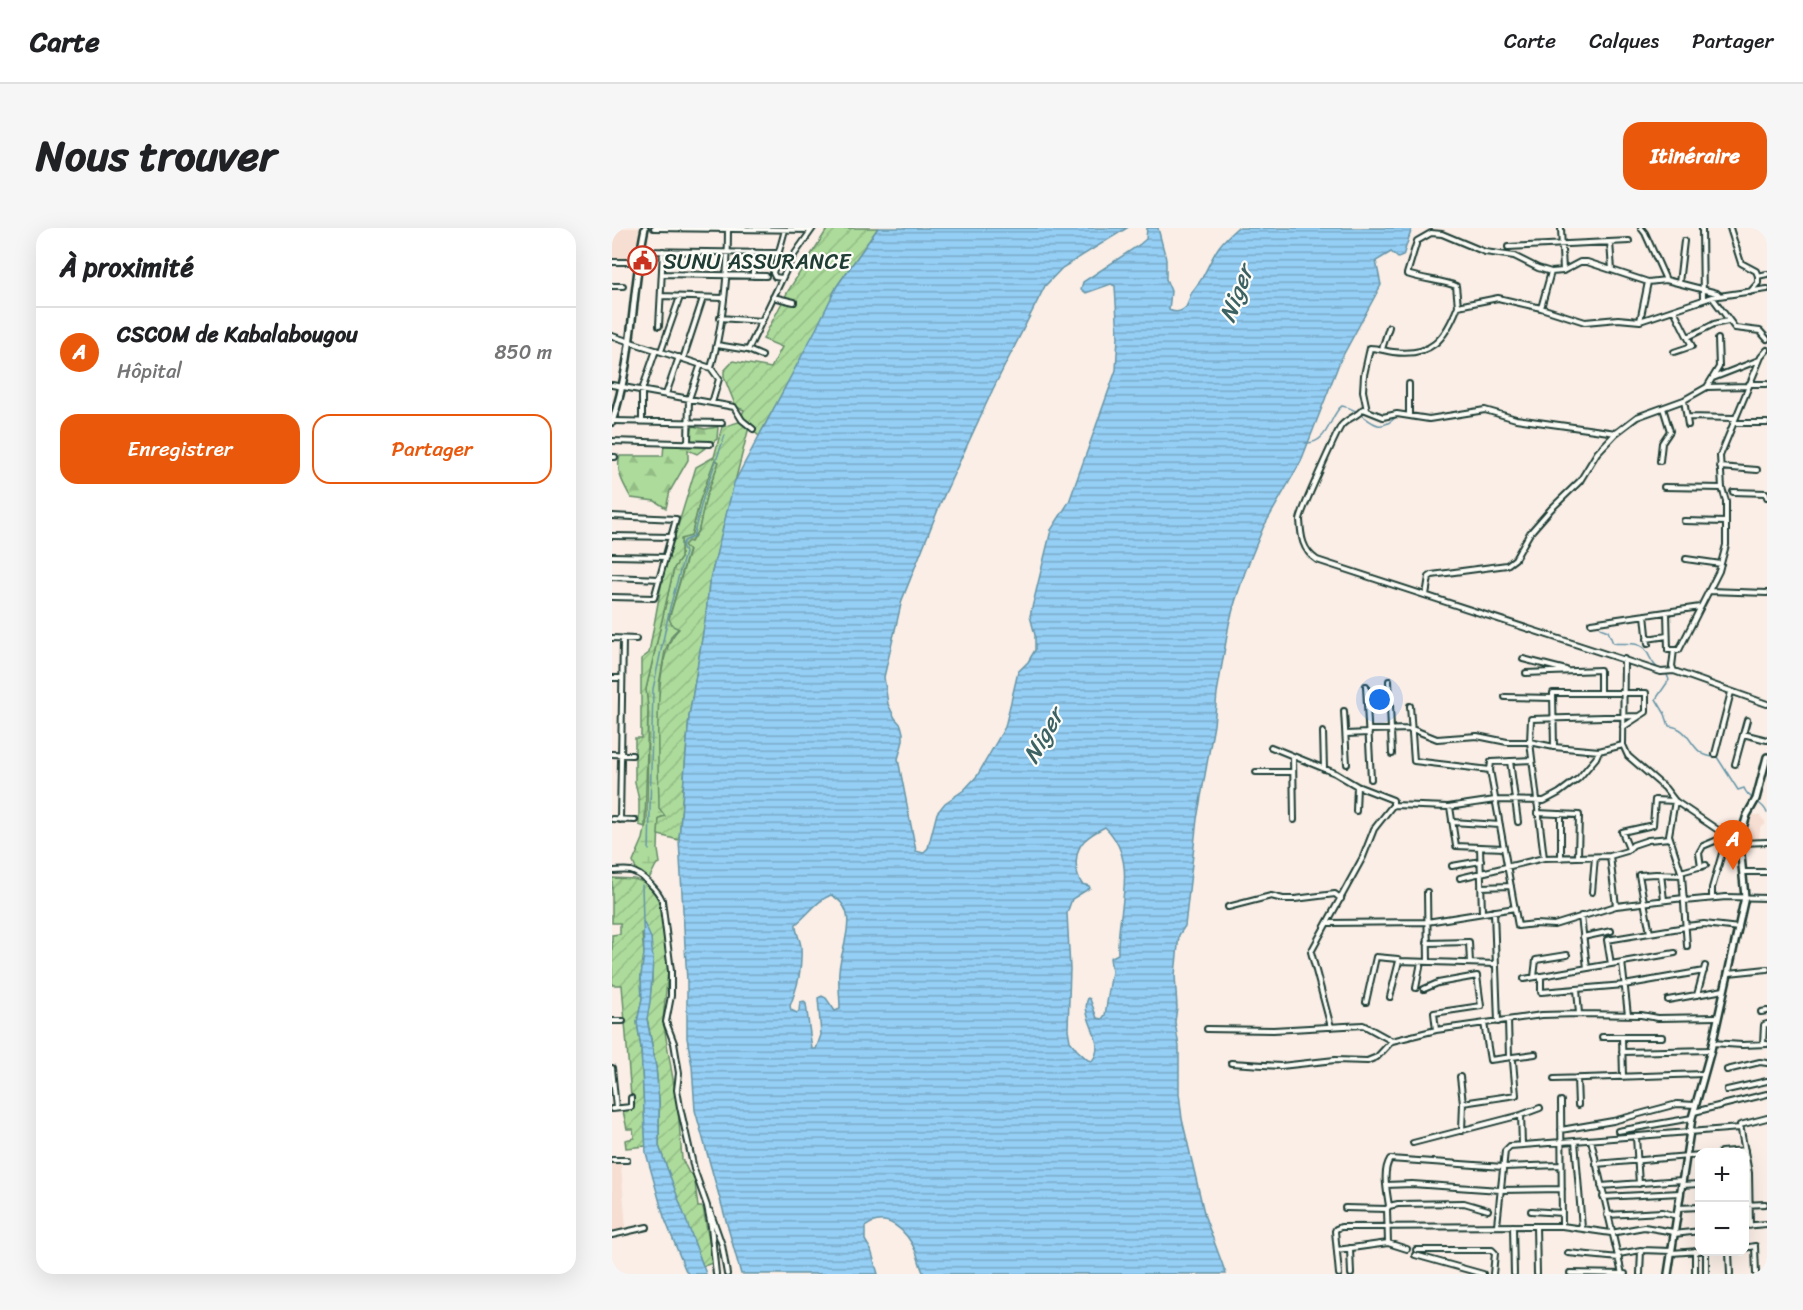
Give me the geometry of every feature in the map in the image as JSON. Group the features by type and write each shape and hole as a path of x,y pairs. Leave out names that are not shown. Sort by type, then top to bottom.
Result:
{"street":[{"path":"645,228 638,262 630,344 612,421 722,423"},
{"path":"654,228 812,229"},
{"path":"1561,228 1563,272"},
{"path":"1641,228 1666,280"},
{"path":"1702,228 1703,300"},
{"path":"1730,228 1742,263 1756,271 1758,276 1758,283 1750,292"},
{"path":"711,368 726,275 728,229"},
{"path":"782,229 773,275 782,278"},
{"path":"748,350 792,258 812,229"},
{"path":"1367,410 1363,391 1366,360 1370,348 1413,354 1431,347 1446,330 1458,306 1456,286 1405,273 1417,242 1431,233 1442,234 1485,252 1514,256 1551,272 1563,272 1580,262 1587,262 1648,282 1666,280 1719,296"},
{"path":"1508,247 1629,241"},
{"path":"1610,242 1612,270"},
{"path":"1679,284 1684,242"},
{"path":"640,251 778,253"},
{"path":"659,326 663,251"},
{"path":"753,252 753,276"},
{"path":"612,262 638,262"},
{"path":"1541,309 1551,272"},
{"path":"662,274 766,276"},
{"path":"1758,276 1767,274"},
{"path":"1640,321 1648,282"},
{"path":"612,286 623,286"},
{"path":"1458,306 1498,298 1584,322 1618,319 1640,321 1712,297 1767,289"},
{"path":"661,296 723,298"},
{"path":"662,351 680,297"},
{"path":"773,297 794,302"},
{"path":"1712,297 1735,328 1760,331 1767,339"},
{"path":"666,394 703,298"},
{"path":"1674,310 1692,346 1674,352"},
{"path":"720,318 761,321"},
{"path":"1688,337 1714,324 1728,321"},
{"path":"1382,349 1389,327"},
{"path":"612,336 630,344 662,351 711,368 719,379 712,403"},
{"path":"612,344 619,339"},
{"path":"1707,387 1719,367 1718,339"},
{"path":"716,345 748,350 762,356"},
{"path":"642,421 642,390 656,350"},
{"path":"1667,612 1668,650 1679,650 1721,564 1726,545 1726,501 1722,488 1720,456 1760,360 1767,350"},
{"path":"1712,378 1760,360"},
{"path":"687,443 689,399 701,364"},
{"path":"1409,384 1409,415"},
{"path":"1426,595 1429,577 1432,575 1507,565 1515,559 1530,533 1580,481 1597,453 1616,433 1637,417 1683,400 1707,387 1767,384"},
{"path":"612,385 734,407 742,420 753,429"},
{"path":"1683,400 1688,425"},
{"path":"1660,461 1662,443 1670,431 1663,408"},
{"path":"1616,433 1516,419 1485,410 1461,412 1436,418 1397,414 1383,417 1363,409 1341,426 1300,517 1303,545 1310,556 1317,560 1661,672 1674,671 1767,704"},
{"path":"1687,417 1767,423"},
{"path":"612,441 710,444"},
{"path":"1720,467 1757,470"},
{"path":"1664,488 1722,488"},
{"path":"1733,492 1766,493 1767,497"},
{"path":"612,516 676,519 654,598 612,597"},
{"path":"1684,521 1726,522"},
{"path":"612,536 672,537"},
{"path":"612,556 666,557"},
{"path":"1686,559 1721,564"},
{"path":"612,577 660,579"},
{"path":"1709,591 1767,593"},
{"path":"1591,623 1701,607"},
{"path":"1645,615 1647,642 1668,636"},
{"path":"612,638 636,639"},
{"path":"620,820 623,639"},
{"path":"1674,650 1672,666 1674,671"},
{"path":"1523,659 1570,671"},
{"path":"1624,659 1623,745 1628,756 1665,788 1675,801 1727,836 1740,844 1767,842"},
{"path":"1526,673 1600,670 1600,693"},
{"path":"612,678 622,678"},
{"path":"1389,681 1392,754"},
{"path":"1366,686 1371,779"},
{"path":"1715,754 1731,692"},
{"path":"1554,747 1553,693 1646,693 1646,712 1623,728"},
{"path":"1505,698 1553,698"},
{"path":"1410,706 1414,761 1490,770"},
{"path":"1344,711 1347,764"},
{"path":"1544,858 1530,742 1531,719 1640,716"},
{"path":"1735,764 1747,720"},
{"path":"1346,734 1412,729 1437,739 1478,736 1507,742 1530,742 1554,747 1599,751 1623,745"},
{"path":"1323,732 1324,769"},
{"path":"1743,734 1767,740"},
{"path":"1271,747 1393,800 1393,805 1374,830 1363,857 1311,952 1331,1027"},
{"path":"1393,805 1450,807 1495,800 1544,801 1559,794 1579,778 1599,751"},
{"path":"612,754 632,755"},
{"path":"1293,756 1294,820"},
{"path":"1532,760 1491,762 1490,770 1518,926 1554,925 1616,906 1664,900 1767,898"},
{"path":"1510,761 1518,822"},
{"path":"1668,1274 1695,1105 1705,1074 1740,928 1745,897 1740,844 1747,815 1756,801 1766,761"},
{"path":"1256,772 1293,772"},
{"path":"1763,774 1767,781"},
{"path":"1356,811 1357,786"},
{"path":"1629,849 1622,832 1653,825 1655,800 1675,801"},
{"path":"1675,801 1669,835 1682,874 1687,946"},
{"path":"1450,807 1456,846 1504,848"},
{"path":"1537,813 1579,815 1578,857"},
{"path":"1561,814 1561,858"},
{"path":"612,819 635,820"},
{"path":"1452,822 1500,825"},
{"path":"1650,933 1639,875 1682,874 1704,866 1699,853 1703,846 1727,836"},
{"path":"1712,898 1712,888 1727,836"},
{"path":"1460,878 1544,858 1610,856 1648,840 1670,838"},
{"path":"1480,847 1482,913"},
{"path":"1610,856 1616,906"},
{"path":"1592,892 1595,857"},
{"path":"1452,866 1481,861"},
{"path":"612,871 634,871 659,892 662,900 671,971 671,996 666,1022 674,1043 679,1073 677,1090 694,1169 722,1245 727,1274"},
{"path":"1744,872 1767,872"},
{"path":"1661,874 1664,900"},
{"path":"1481,887 1511,886"},
{"path":"1427,892 1428,962"},
{"path":"1228,907 1271,896 1295,899 1335,894 1341,899"},
{"path":"1328,923 1427,922 1515,908"},
{"path":"1494,911 1498,1022"},
{"path":"1581,916 1587,968"},
{"path":"1611,964 1607,940 1704,924 1740,928"},
{"path":"1583,937 1611,932"},
{"path":"1427,943 1468,942 1470,963"},
{"path":"1524,979 1675,953"},
{"path":"1534,977 1536,960 1567,955"},
{"path":"1366,1002 1376,957 1398,958 1399,961 1496,964"},
{"path":"1390,997 1399,961"},
{"path":"1416,988 1421,962"},
{"path":"1622,962 1628,1015"},
{"path":"1541,976 1540,992 1624,985 1704,969 1697,995"},
{"path":"1729,973 1767,969"},
{"path":"1424,988 1438,982 1477,976 1481,1006 1434,1013 1436,1030"},
{"path":"1577,989 1580,1014"},
{"path":"1668,1000 1725,990"},
{"path":"1761,1012 1767,1011"},
{"path":"1231,1063 1281,1066 1335,1060 1367,1061 1377,1057 1392,1041 1436,1030 1542,1015 1717,1017"},
{"path":"1462,1103 1516,1095 1508,1020"},
{"path":"612,1021 623,1021"},
{"path":"1484,1023 1490,1059 1511,1059 1535,1054"},
{"path":"1712,1043 1765,1044 1764,1025 1767,1024"},
{"path":"1207,1029 1273,1030 1364,1025 1392,1041"},
{"path":"1602,1037 1662,1037"},
{"path":"1622,1037 1623,1077"},
{"path":"1623,1052 1711,1050"},
{"path":"1727,1070 1760,1062 1767,1063"},
{"path":"612,1068 614,1109 631,1107 631,1098"},
{"path":"1554,1079 1705,1074"},
{"path":"1460,1077 1462,1131"},
{"path":"1577,1078 1578,1105"},
{"path":"1727,1090 1767,1081"},
{"path":"1618,1131 1693,1115 1767,1094"},
{"path":"1561,1101 1562,1226"},
{"path":"1562,1130 1613,1121 1677,1104 1695,1105"},
{"path":"1413,1143 1521,1115 1540,1107"},
{"path":"1521,1115 1522,1144"},
{"path":"1497,1226 1506,1148 1522,1144 1740,1128 1740,1125 1767,1118"},
{"path":"1740,1128 1744,1148"},
{"path":"1636,1137 1639,1184"},
{"path":"1570,1273 1623,1274 1611,1233 1591,1140"},
{"path":"1575,1141 1582,1228"},
{"path":"1596,1164 1695,1155"},
{"path":"1388,1243 1386,1185 1387,1161 1390,1159 1503,1167 1561,1165"},
{"path":"612,1160 627,1160"},
{"path":"1601,1186 1695,1183"},
{"path":"1386,1185 1412,1184 1500,1190 1562,1189"},
{"path":"1603,1197 1680,1193"},
{"path":"1345,1208 1459,1203 1488,1210"},
{"path":"1749,1205 1765,1204"},
{"path":"707,1206 716,1274"},
{"path":"1678,1208 1695,1207"},
{"path":"1532,1211 1562,1213"},
{"path":"1607,1215 1662,1212 1677,1216"},
{"path":"1749,1226 1766,1224"},
{"path":"1513,1226 1515,1274"},
{"path":"1536,1226 1537,1274"},
{"path":"1339,1274 1336,1228 1562,1226 1611,1233 1644,1227 1674,1233 1695,1231"},
{"path":"612,1235 647,1227"},
{"path":"1337,1250 1388,1243 1407,1249"},
{"path":"1749,1247 1755,1246 1756,1274"},
{"path":"1350,1248 1351,1274"},
{"path":"1483,1274 1415,1253 1492,1250 1495,1253 1493,1274"},
{"path":"1640,1274 1641,1250"},
{"path":"1568,1253 1619,1256 1641,1250 1695,1251"},
{"path":"1695,1274 1697,1256"},
{"path":"1706,1256 1706,1274"},
{"path":"1729,1256 1730,1274"}],"shaded area":[{"path":"612,228 642,228 634,258 612,258"},
{"path":"1750,815 1759,815 1765,821 1765,825 1760,827 1759,842 1742,841"},
{"path":"612,1164 621,1164 626,1229 612,1233"}],"green space":[{"path":"828,228 878,228 837,286 817,329 759,436 749,427 709,584 689,717 679,840 658,835 659,818 665,816 659,808 660,686 670,642 679,629 673,626 669,619 689,551 684,545 688,541 691,542 699,529 706,497 719,462 715,459 700,500 691,536 681,539 681,558 674,568 646,689 648,708 645,827 639,825 639,800 635,782 635,738 641,738 641,659 649,653 663,575 696,467 714,457 722,427 739,422 744,410 736,407 724,377 724,371 733,361 771,368 782,347 763,339 788,291"},
{"path":"693,426 705,429 718,427 717,439 697,454 688,450 688,460 670,491 666,508 655,501 631,498 619,472 620,456 663,456 664,444 689,441"},
{"path":"714,459 719,462 706,497 699,529 691,542 669,618 679,628 672,635 665,651 659,684 665,816 659,818 660,863 656,865 649,879 638,874 633,862 643,839 647,819 648,708 646,689 674,568 681,558 681,538 691,536"},
{"path":"612,878 634,879 646,883 660,899 668,971 663,1020 678,1109 682,1159 689,1173 694,1175 698,1207 703,1207 713,1263 703,1266 659,1146 656,1067 647,1018 652,981 651,938 642,934 644,954 641,976 642,999 637,1022 641,1048 646,1146 626,1148 625,1140 634,1138 633,1129 627,1129 623,1111 632,1109 622,985 612,985 612,935 620,934 620,923 612,923"}],"water":[{"name":"Niger","path":"878,228 1127,228 1062,268 1045,286 993,389 941,502 902,600 884,677 888,704 901,725 903,733 898,759 916,851 923,853 928,848 937,813 945,803 964,790 977,776 1005,727 1018,672 1035,650 1035,635 1030,616 1051,530 1069,502 1116,370 1118,337 1115,286 1111,284 1086,293 1081,289 1083,282 1139,245 1146,239 1147,228 1158,228 1166,259 1166,279 1171,291 1169,310 1178,312 1188,304 1191,294 1216,251 1237,228 1412,228 1403,256 1398,258 1391,252 1376,261 1381,285 1340,361 1301,461 1263,528 1245,572 1229,624 1197,819 1185,926 1179,935 1175,975 1177,1007 1175,1022 1179,1047 1179,1093 1182,1119 1205,1217 1226,1274 924,1274 916,1252 907,1237 895,1225 881,1221 873,1222 865,1227 865,1240 871,1250 878,1274 741,1274 695,1110 692,1066 687,1038 687,981 679,840 689,717 709,584 734,483 837,286","holes":["1105,827 1116,841 1122,856 1124,888 1118,954 1110,958 1112,971 1105,1015 1102,1019 1097,1018 1088,998 1086,1006 1097,1046 1092,1061 1088,1060 1070,1041 1067,913 1072,899 1090,888 1082,884 1079,879 1076,862 1078,850 1086,839","831,895 846,910 848,919 839,971 840,1009 835,1011 826,998 822,996 818,998 821,1035 816,1049 812,1049 806,1004 804,1001 800,1002 797,1013 791,1010 790,1006 801,963 801,945 796,924 817,904"]},
{"path":"643,921 651,938 653,961 647,1019 656,1067 659,1146 706,1274 688,1274 685,1269 664,1217 646,1153 641,1048 637,1022 642,999"}],"waterway":[{"path":"1305,443 1319,439 1342,406 1376,424 1389,423 1397,416"},
{"path":"649,850 653,689 670,607 685,553 682,545 684,541 693,537 703,498 725,435"},
{"path":"1600,628 1608,631 1613,643 1636,644 1644,648 1659,669"},
{"path":"1666,672 1669,680 1656,699 1669,726 1683,732 1701,753 1717,757 1738,790 1744,788 1767,813"},
{"path":"642,885 643,921"}],"place":[{"name":"SUNU ASSURANCE","path":"642,261"},
{"name":"CSCOM de Kabalabougou","path":"1733,870"}]}
